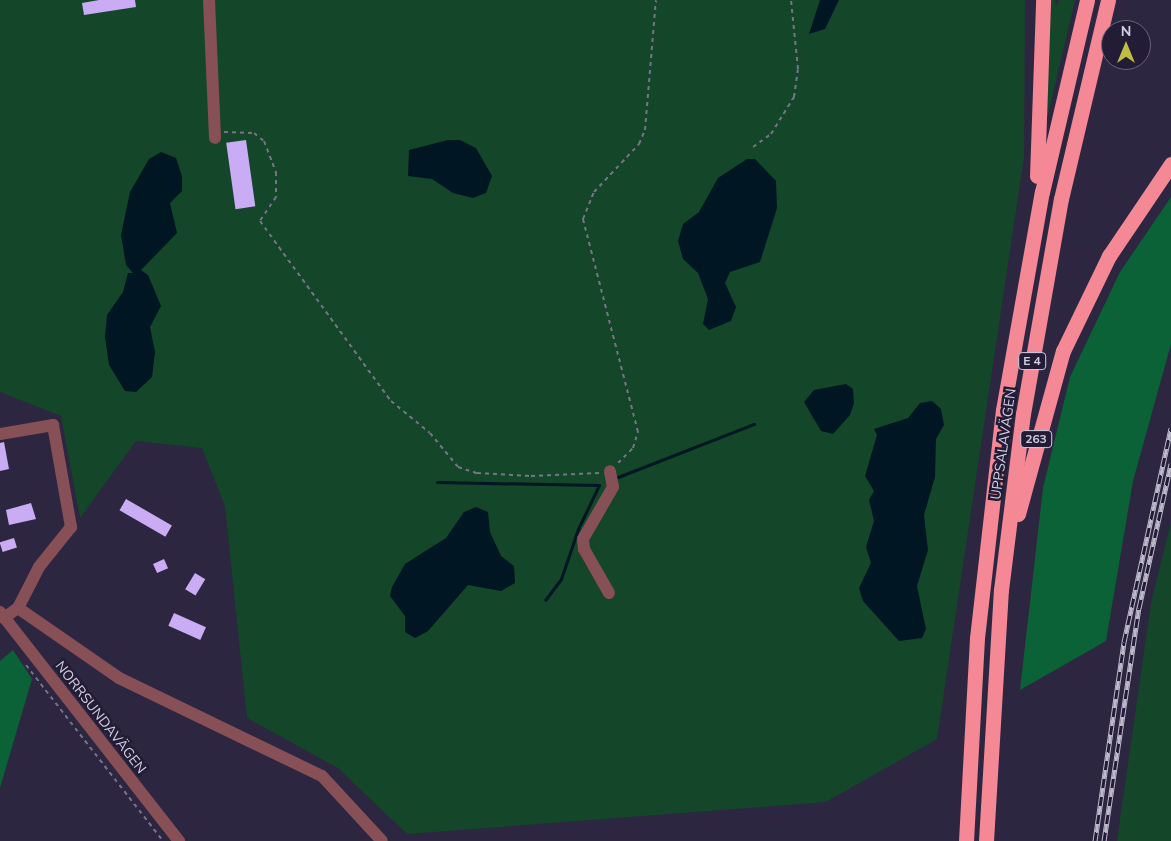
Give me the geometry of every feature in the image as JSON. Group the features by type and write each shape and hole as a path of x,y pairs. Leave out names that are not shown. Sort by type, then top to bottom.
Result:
{"highway":[{"path":"1030,252 1040,130 1042,0"},
{"name":"UPPSALAVÄGEN","path":"966,841 972,692 990,506 1030,252 1087,0"},
{"name":"UPPSALAVÄGEN","path":"986,841 1002,590 1048,264 1108,0"},
{"name":"263","path":"1002,590 1033,449 1063,351 1109,256 1171,164"}],"street":[{"path":"210,0 215,134"},
{"path":"0,434 53,425 71,527 39,568 18,608 2,615"},
{"path":"609,593 584,549 583,539 613,487 610,471"},
{"path":"18,608 119,678 322,776 382,841"},
{"name":"NORRSUNDAVÄGEN","path":"2,615 179,841"}],"path":[{"path":"215,134 254,133 264,141 276,172 276,197 260,221 390,401 430,433 458,467 477,473 531,476 610,471 633,448 638,432 583,219 594,192 634,149 645,130 656,0"},
{"path":"753,147 771,134 794,97 798,69 791,0"},
{"path":"20,656 163,841"}],"green space":[{"path":"0,0 1025,0 1024,157 937,739 826,802 407,834 338,768 247,718 225,506 202,448 136,441 80,518 61,416 0,392"},
{"path":"1048,0 1055,0 1056,6 1059,0 1075,0 1045,127"},
{"path":"1171,197 1171,344 1133,481 1106,641 1020,690 1043,488 1070,377 1120,272"},
{"path":"1171,522 1171,841 1117,841 1151,603"},
{"path":"13,650 32,679 0,788 0,661"}],"water":[{"path":"820,0 839,0 825,29 809,34"},
{"path":"448,140 460,140 476,148 492,176 486,193 473,198 453,193 432,179 408,176 409,150"},
{"path":"161,152 176,158 182,176 182,191 170,203 177,233 141,270 148,275 161,306 150,327 155,352 152,377 136,392 125,391 109,365 105,337 107,315 123,292 128,273 133,273 126,265 121,235 130,192 149,159"},
{"path":"747,159 755,159 776,181 777,208 760,262 730,272 725,283 736,307 731,321 709,330 703,324 708,299 698,273 683,259 678,241 683,224 699,212 718,178"},
{"path":"846,384 853,389 854,403 850,415 833,434 821,431 804,402 814,390"},
{"path":"932,401 941,409 944,425 936,439 935,477 924,515 928,550 917,586 926,629 922,638 899,641 863,601 859,588 871,563 866,547 874,521 869,500 874,491 865,476 877,435 874,429 908,418 920,403"},
{"path":"476,507 488,512 490,532 501,556 514,566 515,583 501,591 468,585 428,631 415,638 405,632 405,616 390,596 392,587 405,564 446,538 464,512"}],"building":[{"path":"99,0 135,0 136,7 84,15 82,3"},
{"path":"246,140 255,206 236,209 226,143"},
{"path":"4,442 9,469 0,471 0,443"},
{"path":"126,499 172,526 165,537 120,510"},
{"path":"31,503 36,519 9,525 6,510"},
{"path":"14,538 17,548 3,552 0,542"},
{"path":"164,559 168,568 157,573 153,564"},
{"path":"195,573 205,579 196,595 185,589"},
{"path":"174,613 206,627 200,640 168,626"}],"waterway":[{"path":"618,477 754,424"},
{"path":"437,482 599,485 578,529 561,579 545,600"}],"railway":[{"path":"1095,841 1124,642 1171,428"},
{"path":"1104,841 1139,608 1171,464"}]}
